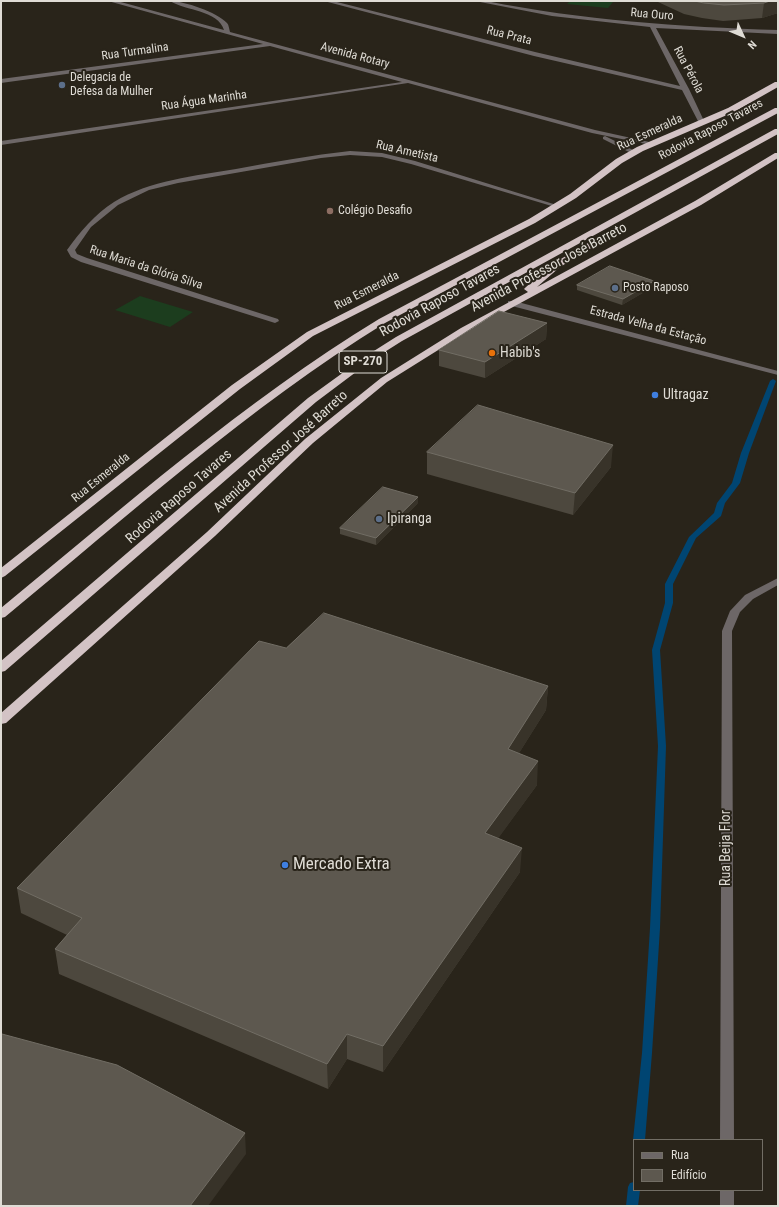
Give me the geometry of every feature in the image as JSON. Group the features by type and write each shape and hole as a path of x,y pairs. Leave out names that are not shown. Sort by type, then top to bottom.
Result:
{"highway":[{"name":"Rua Esmeralda","path":"1,574 236,387 310,334 532,221 573,196 633,152 731,110 778,84"},
{"name":"Rodovia Raposo Tavares","path":"1,614 233,423 333,351 403,310 778,110"},
{"name":"Rodovia Raposo Tavares","path":"1,668 312,400 369,358 400,339 730,158 778,130"},
{"path":"511,303 557,265 637,217 778,137"},
{"name":"Avenida Professor José Barreto","path":"1,720 211,534 309,441 384,380 431,350 511,303 597,259 691,207 778,155"}],"street":[{"name":"Avenida Rotary","path":"111,1 594,132 652,143"},
{"path":"173,1 213,15 225,24 228,33"},
{"name":"Rua Prata","path":"327,1 534,54 686,89"},
{"name":"Rua Ouro","path":"478,1 533,12 653,27 778,32"},
{"name":"Rua Pérola","path":"653,27 686,89 702,123"},
{"name":"Rua Turmalina","path":"1,81 272,45"},
{"name":"Rua Água Marinha","path":"1,143 411,82"},
{"name":"Avenida Rotary","path":"594,132 633,152"},
{"path":"1,151 13,141"},
{"name":"Rua Ametista","path":"178,181 321,156 350,153 382,155 413,162 557,206"},
{"name":"Rua Maria da Glória Silva","path":"178,181 147,189 116,204 89,226 70,250 74,255 84,260 275,320"},
{"name":"Estrada Velha da Estação","path":"511,303 778,373"},
{"name":"Rua Beija Flor","path":"727,1139 727,631 735,611 749,597 778,581"},
{"path":"727,1191 727,1206"}],"green space":[{"path":"570,1 613,2 608,8 567,4"},
{"path":"140,296 193,312 170,327 115,310"}],"building":[{"path":"695,1 770,1 764,3 724,5"},
{"name":"Posto Raposo","path":"610,266 654,281 623,299 577,285"},
{"path":"499,311 547,323 485,362 439,350"},
{"path":"478,405 613,445 575,493 427,452"},
{"name":"Ipiranga","path":"383,487 418,497 376,538 340,528"},
{"name":"Mercado Extra","path":"324,613 548,686 508,749 538,761 485,833 522,848 383,1046 347,1034 327,1064 55,949 82,918 17,888 259,641 286,648"},
{"path":"2,1034 117,1065 245,1133 190,1206 1,1206"}],"waterway":[{"path":"639,1139 647,1053 655,928 662,746 656,650 669,603 669,584 693,537 718,514 721,503 736,483 745,453 773,381"},
{"path":"632,1206 634,1191"}],"place":[{"name":"Delegacia de Defesa da Mulher","path":"62,85"},
{"name":"Colégio Desafio","path":"330,211"},
{"name":"Posto Raposo","path":"615,288"},
{"name":"Habib's","path":"492,353"},
{"name":"Ultragaz","path":"655,395"},
{"name":"Ipiranga","path":"379,519"},
{"name":"Mercado Extra","path":"285,865"}]}
